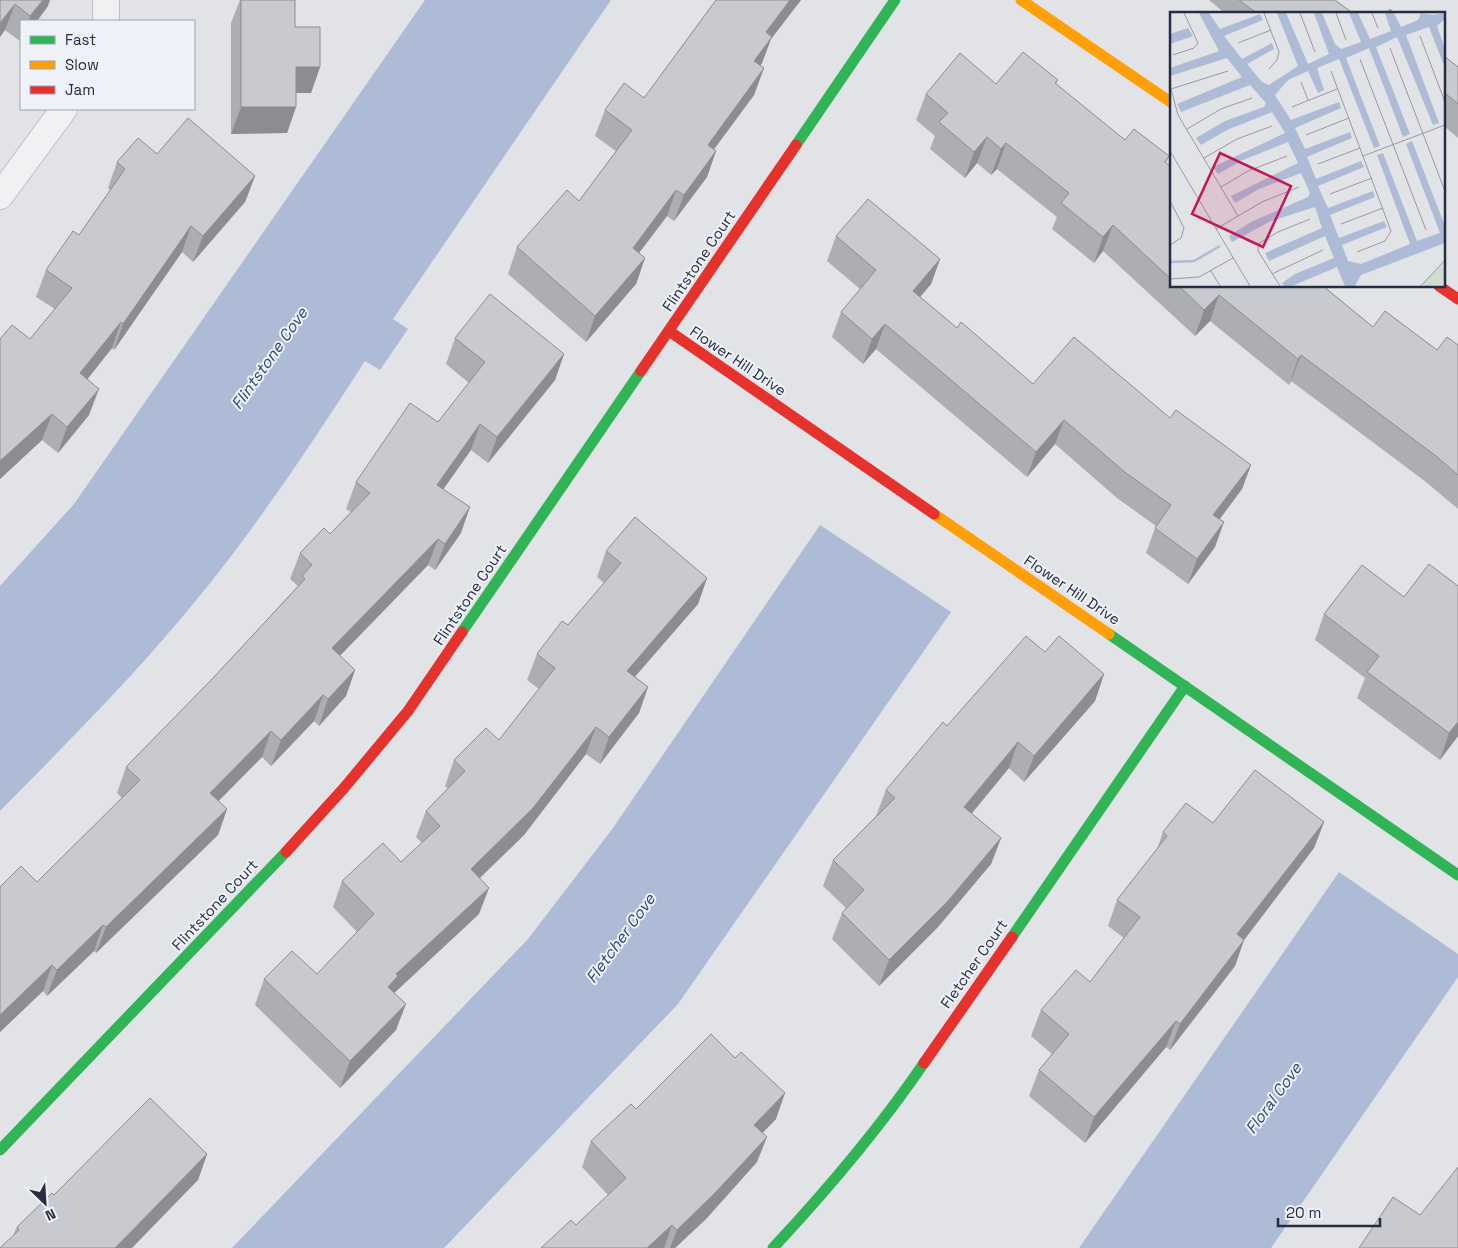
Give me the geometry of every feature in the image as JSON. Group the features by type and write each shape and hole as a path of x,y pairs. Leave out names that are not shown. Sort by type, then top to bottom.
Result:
{"street":[{"path":"106,0 106,20"},
{"name":"Flintstone Court","path":"0,1150 275,863 378,749 430,679 894,0"},
{"path":"1021,0 1170,102"},
{"path":"0,196 63,110"},
{"path":"1442,288 1458,299"},
{"name":"Flower Hill Drive","path":"668,331 1458,875"},
{"name":"Fletcher Court","path":"773,1248 825,1192 891,1111 1185,686"}],"water":[{"name":"Flintstone Cove","path":"425,0 611,0 393,319 408,329 380,370 365,361 285,482 221,570 175,626 126,680 0,811 0,586 74,504"},
{"name":"Fletcher Cove","path":"820,525 951,612 678,1004 444,1248 232,1248 528,939 613,828"},
{"name":"Floral Cove","path":"1339,872 1458,954 1458,977 1271,1248 1079,1248"}],"building":[{"path":"0,0 43,0 30,16 15,4 0,23"},
{"path":"241,0 295,0 295,27 320,27 320,67 296,67 296,107 241,107"},
{"path":"716,0 790,0 766,32 772,37 754,61 764,68 708,145 716,151 684,195 676,190 633,248 645,258 595,316 517,247 567,190 579,201 632,130 605,110 624,83 644,98"},
{"path":"1239,0 1335,0 1351,12 1255,12"},
{"path":"1023,52 1058,80 1055,83 1125,140 1134,129 1169,156 1165,162 1170,166 1170,278 1113,225 1103,237 1061,203 1069,193 1006,143 1001,149 987,137 974,152 939,122 948,113 926,94 960,53 996,84"},
{"path":"1446,58 1458,67 1458,104 1446,94"},
{"path":"188,118 255,176 203,236 191,226 123,324 121,322 80,373 99,389 67,427 52,414 0,461 0,339 12,325 30,339 72,288 46,270 73,231 79,235 125,169 117,162 138,138 157,154"},
{"path":"868,199 940,259 913,291 957,328 961,322 1033,384 1074,337 1170,418 1176,410 1251,465 1213,515 1224,522 1197,559 1155,528 1171,505 1126,473 1064,420 1036,452 885,324 872,339 841,312 876,270 836,236"},
{"path":"1181,288 1325,288 1373,327 1385,311 1437,350 1447,337 1458,345 1458,475 1436,456 1301,355 1298,359 1219,295 1204,310"},
{"path":"490,294 564,354 497,437 480,424 437,485 470,507 445,544 438,539 332,648 355,670 328,699 323,695 281,740 271,731 210,793 227,809 106,927 103,925 57,970 52,965 0,1015 0,887 21,866 37,882 140,780 126,767 214,677 305,579 302,576 312,565 300,553 324,528 330,534 370,493 356,482 410,403 438,422 485,362 455,338"},
{"path":"635,517 707,578 627,671 648,687 609,737 596,727 533,808 471,869 489,888 396,974 398,976 388,987 406,1004 350,1061 264,979 292,951 317,974 374,914 342,881 383,843 401,862 440,826 426,811 465,771 454,760 486,728 499,740 555,668 537,654 562,621 568,625 621,563 606,551"},
{"path":"1429,564 1458,586 1458,722 1449,733 1367,672 1379,656 1324,614 1362,565 1404,597"},
{"path":"1026,636 1045,652 1059,636 1104,674 1034,756 1018,742 964,807 1001,838 948,901 889,960 842,913 864,890 833,860 895,798 886,790 943,722 947,726"},
{"path":"1255,770 1324,822 1237,934 1244,940 1180,1024 1176,1021 1094,1117 1039,1070 1069,1034 1041,1010 1076,970 1090,982 1140,917 1117,900 1167,836 1163,832 1186,803 1213,823"},
{"path":"711,1034 735,1058 741,1052 785,1093 754,1125 767,1137 715,1193 677,1230 672,1225 647,1248 541,1248 571,1220 576,1225 626,1178 591,1141 631,1104 636,1109"},
{"path":"150,1098 207,1154 115,1248 0,1248 19,1230 17,1227 52,1193 54,1195"},
{"path":"1458,1167 1458,1248 1359,1248 1393,1197 1420,1215"}],"traffic: fast":[{"path":"796,145 895,0"},
{"path":"462,632 641,371"},
{"path":"1109,634 1458,875"},
{"path":"1012,937 1185,686"},
{"path":"0,1150 286,852"},
{"path":"773,1248 852,1158 924,1063"}],"traffic: slow":[{"path":"1021,0 1170,102"},
{"path":"934,514 1109,634"}],"traffic: jam":[{"path":"641,371 796,145"},
{"path":"1442,288 1458,299"},
{"path":"669,331 934,514"},
{"path":"286,852 344,788 408,711 462,632"},
{"path":"924,1063 1012,937"}]}
